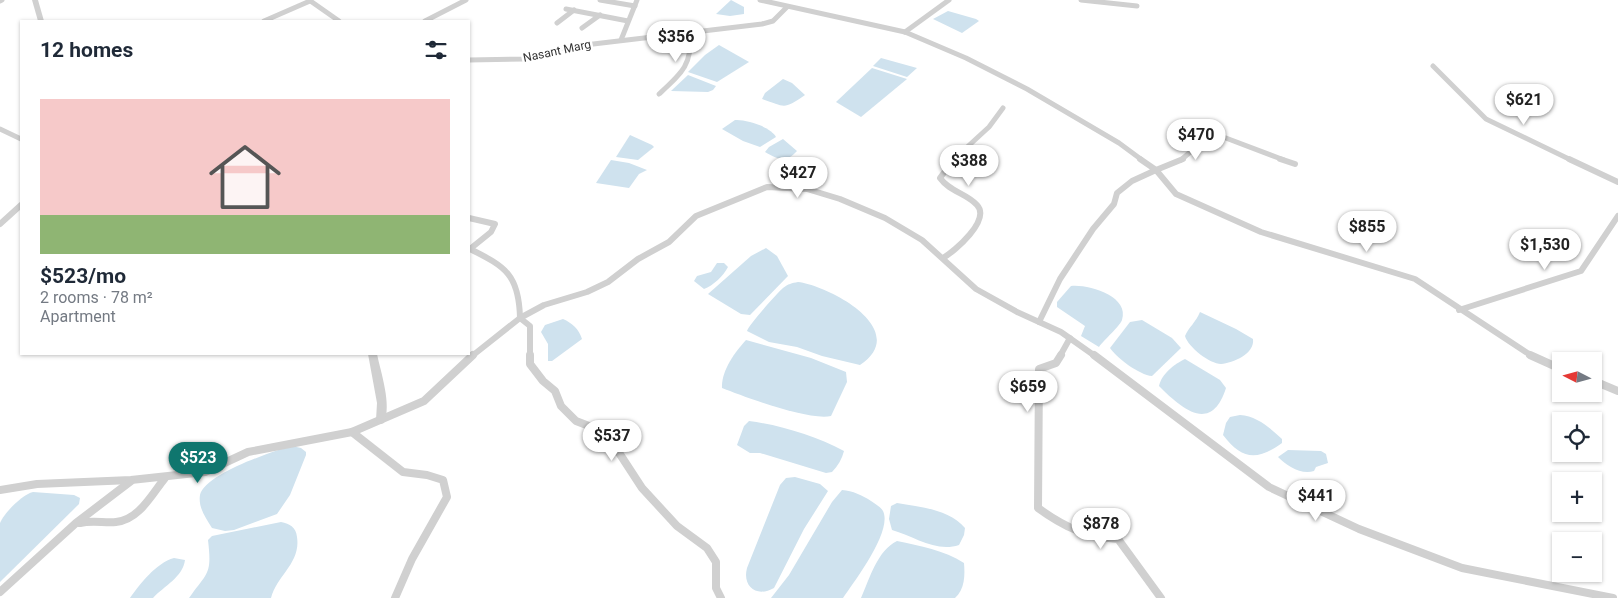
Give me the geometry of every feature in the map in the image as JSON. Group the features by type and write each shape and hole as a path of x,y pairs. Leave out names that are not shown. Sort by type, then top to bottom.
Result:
{"street":[{"path":"35,0 41,20"},
{"path":"427,20 463,0"},
{"path":"600,0 636,3 622,40"},
{"path":"760,0 905,32 1008,78 1119,143 1156,170 1176,194 1186,200 1261,232 1415,279 1538,360 1552,365"},
{"path":"905,32 950,0"},
{"path":"1081,0 1137,6"},
{"path":"266,20 309,1 338,20"},
{"name":"Nasant Marg","path":"470,60 524,59 568,47 767,23 773,21 787,6"},
{"path":"566,9 628,22"},
{"path":"556,23 574,10"},
{"path":"582,28 600,15"},
{"path":"659,94 689,63 693,53 691,32"},
{"path":"1433,66 1486,119 1618,182"},
{"path":"943,258 955,250 981,220 983,212 980,206 943,186 940,178 951,164 991,124 1003,108"},
{"path":"1040,322 1060,279 1092,228 1114,204 1117,193 1132,181 1156,170 1172,166 1195,149 1210,132 1213,124"},
{"path":"0,129 20,139"},
{"path":"1210,132 1295,164"},
{"path":"0,490 37,484 165,478 205,472 248,452 352,432 424,401 475,354 520,318 544,305 587,292 608,282 638,259 669,242 696,216 768,187 807,189 840,199 885,218 922,240 976,290 1070,338 1270,487 1359,529 1462,568 1612,598"},
{"path":"0,224 20,206"},
{"path":"1460,310 1581,271 1618,216"},
{"path":"470,218 485,220 495,224 491,232 470,249 502,266 515,279 520,295 520,318"},
{"path":"520,318 530,326 530,364 543,381 555,391 562,406 576,421 590,426 612,442 632,469 642,488 677,526 706,548 716,562 716,588 721,598"},
{"path":"1070,338 1056,363 1039,369 1038,508 1065,529 1098,538 1118,539 1161,598"},
{"path":"372,355 382,403 381,420"},
{"path":"1602,384 1618,391"},
{"path":"352,432 403,472 427,474 443,480 448,497 412,559 395,598"},
{"path":"76,524 92,520 119,522 130,518 165,478"},
{"path":"0,592 76,524 131,480"}],"water":[{"path":"731,0 744,7 744,14 730,16 716,14"},
{"path":"948,11 979,21 962,33 933,19"},
{"path":"719,45 749,62 717,82 688,72 705,55"},
{"path":"881,58 917,68 907,77 873,66"},
{"path":"872,68 907,79 861,117 836,102"},
{"path":"688,75 716,86 708,92 671,91"},
{"path":"783,79 792,83 805,95 784,106 762,99 765,93"},
{"path":"735,120 758,124 769,130 776,137 760,147 743,141 722,129"},
{"path":"630,135 654,147 638,160 616,157"},
{"path":"783,139 797,151 789,158 781,159 765,152 769,147"},
{"path":"611,160 629,163 647,170 639,174 629,188 596,183"},
{"path":"766,248 777,256 788,276 750,315 741,314 708,294 751,256"},
{"path":"717,263 724,263 728,267 714,283 704,289 694,281 697,276 711,272"},
{"path":"798,282 812,285 845,301 861,312 872,324 877,338 874,352 860,365 822,356 797,347 769,342 747,331 783,288"},
{"path":"1071,286 1087,287 1106,293 1120,304 1123,312 1122,320 1099,347 1081,336 1085,326 1057,307 1057,302"},
{"path":"1200,312 1253,339 1251,349 1237,360 1221,364 1211,361 1200,354 1190,345 1185,336"},
{"path":"563,319 575,327 582,339 552,361 548,361 548,344 541,332 545,325"},
{"path":"1142,320 1172,338 1181,348 1152,376 1141,373 1129,365 1110,348 1130,322"},
{"path":"746,340 811,358 846,372 847,382 831,416 821,417 793,412 722,388 726,369 733,356"},
{"path":"1185,359 1220,380 1226,388 1220,402 1212,411 1204,414 1186,409 1159,386 1162,378 1169,370"},
{"path":"1240,415 1263,423 1282,439 1282,443 1265,453 1257,455 1243,453 1237,449 1223,435 1226,423 1230,417"},
{"path":"749,421 785,428 810,436 844,451 842,457 832,472 826,473 760,453 750,453 737,445 744,426"},
{"path":"292,446 301,448 306,452 306,455 290,495 277,514 234,530 225,531 212,528 200,504 200,495 205,487 214,479 241,464"},
{"path":"1288,450 1321,451 1326,454 1328,463 1316,467 1314,471 1299,471 1278,457"},
{"path":"795,477 820,484 828,491 804,529 774,588 768,591 757,591 752,589 747,581 747,568 780,485 786,478"},
{"path":"842,490 854,492 864,497 883,511 885,520 883,531 863,569 843,598 771,598 789,575 832,502"},
{"path":"33,492 74,495 80,498 79,504 0,582 0,523 14,504"},
{"path":"897,503 934,510 951,517 965,528 959,545 942,547 933,545 892,530 889,519 891,506"},
{"path":"281,522 294,528 297,546 292,562 278,582 271,598 189,598 209,567 208,540 212,536"},
{"path":"897,541 940,552 964,563 963,586 955,598 861,598 879,558 884,551"},
{"path":"174,558 185,560 181,571 172,581 153,598 130,598 155,569"}]}
